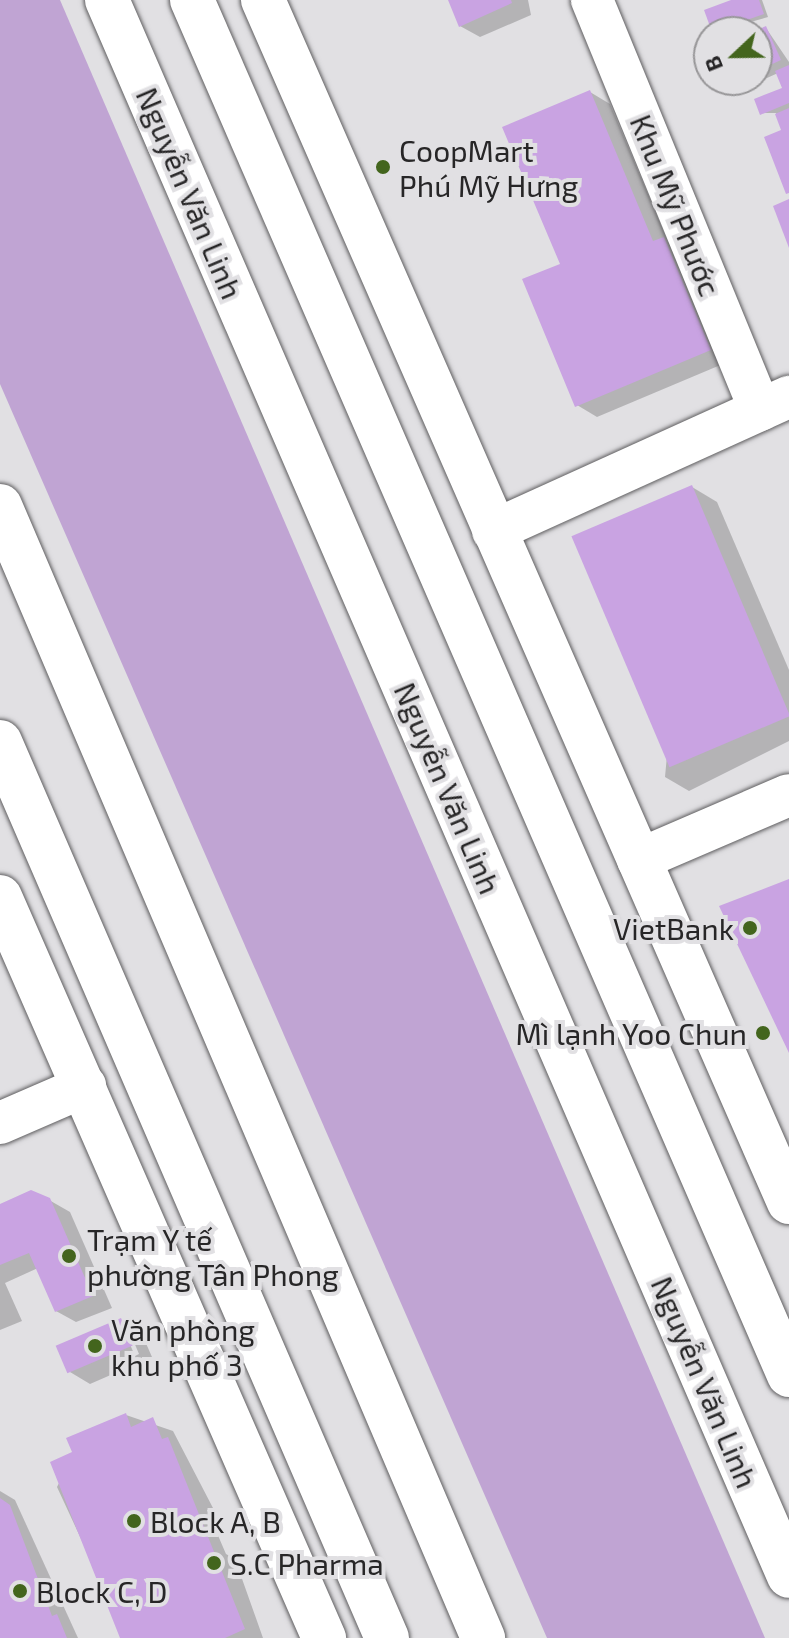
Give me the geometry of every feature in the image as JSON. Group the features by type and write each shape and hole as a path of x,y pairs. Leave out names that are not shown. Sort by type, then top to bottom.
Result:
{"main road":[{"name":"Nguyễn Văn Linh","path":"107,0 789,1576"},
{"path":"192,0 789,1375"},
{"path":"263,0 789,1202"},
{"path":"0,506 483,1638"},
{"path":"0,742 382,1626 323,1637 0,897"},
{"path":"85,1086 139,1062"}],"street":[{"name":"Khu Mỹ Phước","path":"493,531 774,404 592,0"},
{"path":"638,860 789,795"},
{"path":"0,1123 85,1086"}],"shaded area":[{"path":"0,0 60,0 765,1638 547,1638 0,384"}],"building":[{"path":"448,0 511,0 512,3 459,27"},
{"path":"731,0 759,0 764,14 706,16 704,10"},
{"path":"773,42 781,60 773,64"},
{"path":"789,65 789,103 760,115 754,99 773,96 773,92 782,88 775,71"},
{"path":"590,90 653,241 664,237 711,350 575,407 522,279 560,264 502,127"},
{"path":"789,108 789,193 786,194 764,137 781,130 775,114"},
{"path":"789,199 789,248 773,206"},
{"path":"692,485 789,717 669,767 571,536"},
{"path":"789,879 789,1053 719,906"},
{"path":"31,1190 50,1198 93,1296 55,1312 29,1253 0,1265 0,1204"},
{"name":"Văn phòng khu phố 3","path":"121,1318 133,1346 67,1373 56,1346"},
{"name":"Block A, B","path":"126,1413 131,1427 153,1417 162,1439 168,1437 245,1629 225,1638 120,1638 50,1462 72,1452 66,1438"},
{"name":"Block C, D","path":"0,1498 10,1505 52,1616 57,1614 67,1638 0,1638"}],"place":[{"name":"CoopMart Phú Mỹ Hưng","path":"383,167"},
{"name":"VietBank","path":"750,928"},
{"name":"Mì lạnh Yoo Chun","path":"763,1033"},
{"name":"Trạm Y tế phường Tân Phong","path":"69,1256"},
{"name":"Văn phòng khu phố 3","path":"95,1346"},
{"name":"Block A, B","path":"134,1521"},
{"name":"S.C Pharma","path":"214,1563"},
{"name":"Block C, D","path":"20,1591"}]}
